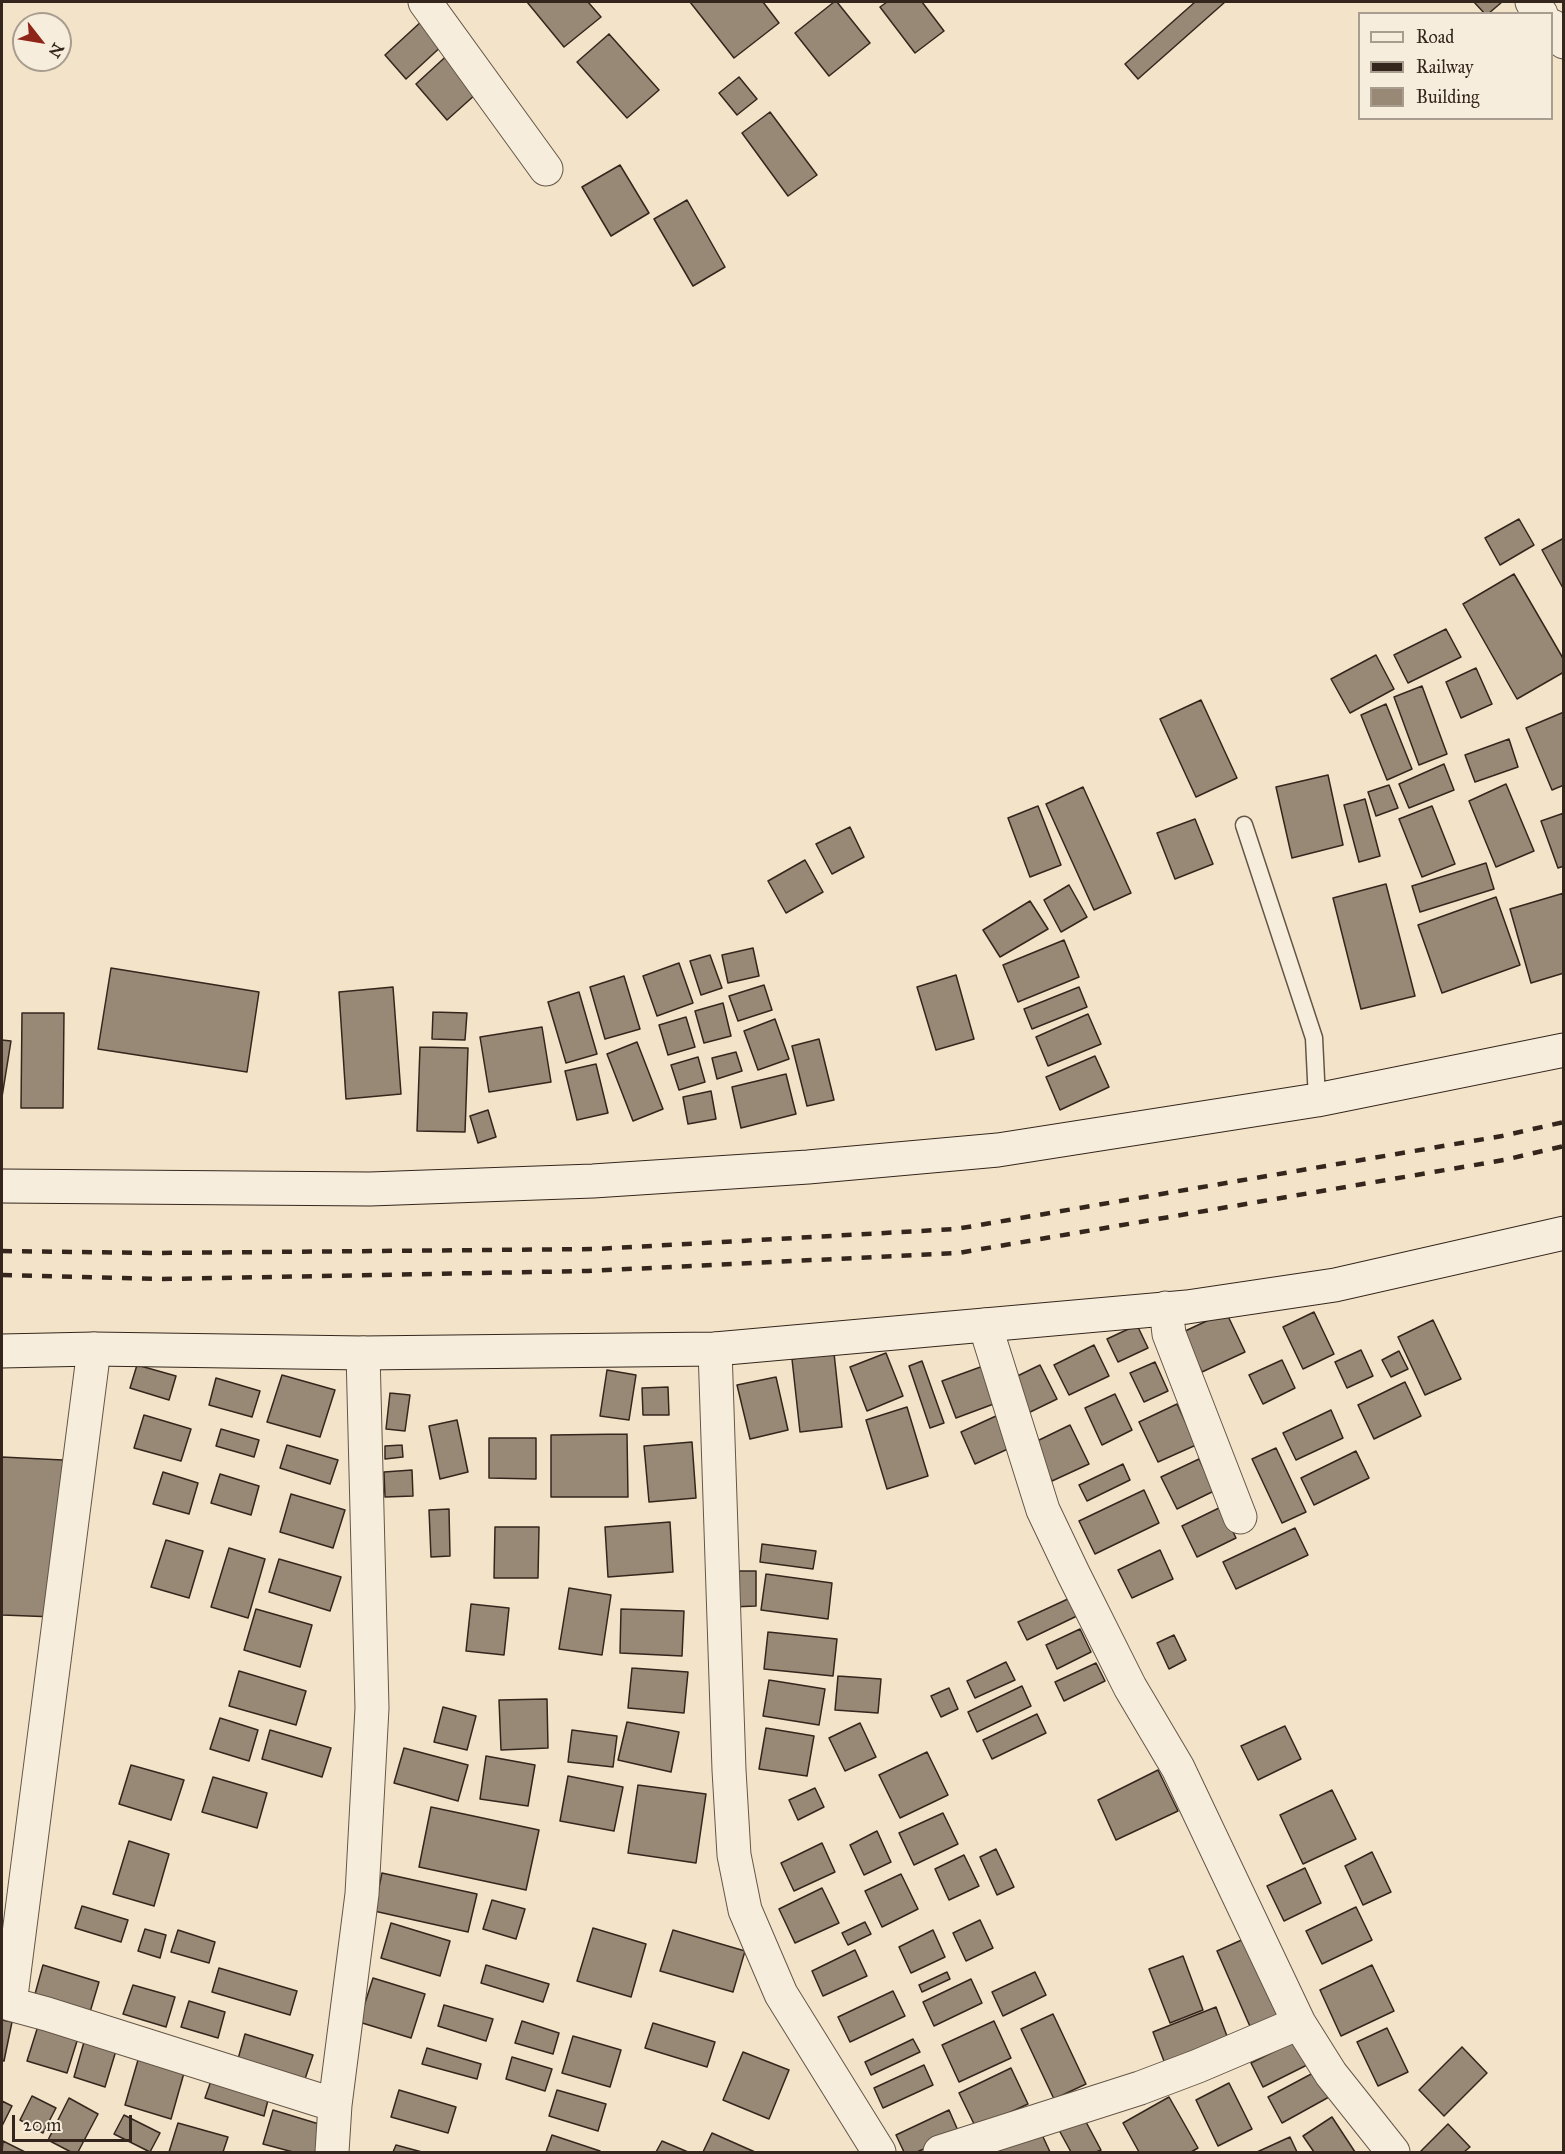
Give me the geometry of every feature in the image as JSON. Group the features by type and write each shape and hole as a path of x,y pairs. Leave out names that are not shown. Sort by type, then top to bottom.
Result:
{"street":[{"path":"425,2 546,169"},
{"path":"1553,30 1563,42"},
{"path":"2,1186 370,1188 593,1181 998,1150 1317,1100 1563,1050"},
{"path":"2,1351 94,1349 363,1353 715,1349 1187,1307 1335,1285 1563,1233"},
{"path":"1166,1308 1169,1334 1240,1517"},
{"path":"985,1325 1043,1510 1130,1687 1178,1768 1299,2023 1331,2074 1393,2152"},
{"path":"94,1349 6,2003 335,2105"},
{"path":"715,1349 729,1770 735,1855 745,1910 781,1994 879,2152"},
{"path":"332,2152 335,2105 362,1894 372,1708 363,1353"},
{"path":"940,2152 1140,2088 1299,2023"}],"lane":[{"path":"1244,825 1314,1038 1317,1100"}],"building":[{"path":"527,2 588,2 601,17 564,47"},
{"path":"690,2 763,2 779,23 734,58"},
{"path":"837,2 870,43 829,76 795,33"},
{"path":"887,2 922,2 944,31 915,53 880,7"},
{"path":"1195,2 1225,2 1138,79 1125,64"},
{"path":"1474,2 1502,2 1490,12 1483,12"},
{"path":"423,20 445,43 406,79 385,55"},
{"path":"609,34 659,90 627,118 577,62"},
{"path":"454,49 486,85 447,120 416,84"},
{"path":"739,77 757,99 737,115 719,93"},
{"path":"770,112 817,175 788,196 742,133"},
{"path":"620,165 649,213 611,236 582,187"},
{"path":"687,200 725,267 693,286 654,219"},
{"path":"1519,519 1534,545 1500,565 1485,538"},
{"path":"1564,538 1564,590 1542,550"},
{"path":"1514,574 1564,660 1564,672 1517,699 1463,604"},
{"path":"1446,629 1461,657 1408,683 1394,655"},
{"path":"1376,655 1394,689 1350,713 1331,679"},
{"path":"1476,668 1492,704 1461,718 1446,682"},
{"path":"1422,686 1447,754 1419,765 1394,697"},
{"path":"1201,700 1237,778 1196,797 1160,719"},
{"path":"1386,704 1412,769 1387,780 1361,715"},
{"path":"1564,712 1564,785 1552,790 1526,728"},
{"path":"1509,739 1518,767 1475,782 1465,755"},
{"path":"1444,764 1454,790 1409,808 1399,784"},
{"path":"1328,775 1343,845 1292,858 1276,787"},
{"path":"1506,784 1534,851 1496,867 1469,801"},
{"path":"1389,785 1398,808 1376,816 1368,792"},
{"path":"1083,787 1131,893 1094,910 1046,804"},
{"path":"1365,799 1380,856 1359,862 1344,805"},
{"path":"1038,806 1061,865 1030,877 1008,818"},
{"path":"1432,806 1455,864 1422,877 1399,819"},
{"path":"1564,813 1564,866 1558,868 1541,821"},
{"path":"1195,819 1213,864 1175,879 1157,833"},
{"path":"850,827 864,857 832,874 816,844"},
{"path":"805,860 823,892 786,913 768,881"},
{"path":"1486,863 1494,889 1420,912 1412,886"},
{"path":"1386,884 1415,996 1361,1009 1333,898"},
{"path":"1069,885 1087,917 1061,932 1044,900"},
{"path":"1564,893 1564,973 1531,983 1510,909"},
{"path":"1496,897 1520,965 1442,993 1418,925"},
{"path":"1030,901 1048,929 1000,957 983,930"},
{"path":"1064,940 1079,977 1018,1002 1003,965"},
{"path":"753,948 759,976 728,983 722,955"},
{"path":"710,955 722,988 701,995 690,961"},
{"path":"679,963 693,1003 657,1016 643,976"},
{"path":"111,968 259,992 247,1072 98,1049"},
{"path":"956,975 974,1039 936,1050 917,987"},
{"path":"624,976 640,1029 605,1039 590,987"},
{"path":"764,985 772,1010 738,1021 729,996"},
{"path":"393,987 401,1094 346,1099 339,992"},
{"path":"1079,987 1087,1007 1032,1029 1024,1009"},
{"path":"579,992 597,1054 566,1063 548,1002"},
{"path":"723,1003 731,1036 704,1043 695,1011"},
{"path":"433,1012 467,1013 465,1040 432,1039"},
{"path":"22,1013 64,1013 63,1108 21,1108"},
{"path":"1088,1014 1101,1044 1048,1066 1036,1037"},
{"path":"686,1017 695,1047 668,1055 659,1025"},
{"path":"775,1019 789,1059 758,1070 744,1031"},
{"path":"542,1027 551,1082 489,1092 480,1037"},
{"path":"819,1039 834,1100 807,1106 792,1046"},
{"path":"2,1040 11,1041 2,1097"},
{"path":"637,1042 663,1109 633,1121 607,1054"},
{"path":"420,1047 468,1048 465,1132 417,1131"},
{"path":"736,1052 742,1071 717,1079 712,1058"},
{"path":"1095,1056 1109,1087 1060,1110 1046,1077"},
{"path":"698,1057 705,1082 679,1090 671,1065"},
{"path":"596,1064 608,1113 577,1120 565,1071"},
{"path":"786,1074 796,1114 741,1128 732,1087"},
{"path":"711,1091 716,1119 688,1124 683,1097"},
{"path":"488,1110 496,1137 478,1143 470,1116"},
{"path":"1226,1312 1245,1352 1202,1372 1183,1332"},
{"path":"1314,1312 1334,1354 1303,1369 1283,1327"},
{"path":"1433,1320 1461,1379 1425,1395 1398,1337"},
{"path":"1137,1325 1148,1348 1118,1362 1107,1339"},
{"path":"1094,1345 1109,1376 1069,1395 1054,1365"},
{"path":"1361,1350 1373,1376 1347,1388 1335,1362"},
{"path":"1399,1351 1408,1369 1391,1377 1382,1360"},
{"path":"834,1353 842,1427 800,1432 792,1359"},
{"path":"886,1353 903,1396 867,1411 850,1367"},
{"path":"1282,1360 1295,1388 1263,1404 1249,1375"},
{"path":"922,1361 944,1423 930,1428 909,1366"},
{"path":"1155,1362 1168,1391 1144,1402 1130,1373"},
{"path":"137,1365 176,1376 169,1400 130,1388"},
{"path":"986,1365 999,1402 956,1418 942,1381"},
{"path":"1040,1365 1057,1399 1020,1417 1003,1383"},
{"path":"607,1370 636,1375 629,1420 600,1416"},
{"path":"282,1375 335,1390 320,1437 267,1422"},
{"path":"776,1377 788,1430 750,1439 737,1385"},
{"path":"216,1378 260,1391 252,1417 209,1405"},
{"path":"1405,1382 1421,1416 1374,1439 1358,1405"},
{"path":"668,1387 669,1415 643,1415 642,1388"},
{"path":"390,1393 410,1395 405,1431 386,1429"},
{"path":"1115,1394 1132,1430 1102,1445 1085,1408"},
{"path":"1177,1404 1196,1445 1158,1462 1139,1422"},
{"path":"907,1407 928,1476 887,1489 866,1420"},
{"path":"1331,1410 1343,1438 1296,1460 1283,1433"},
{"path":"144,1415 191,1429 181,1461 134,1448"},
{"path":"996,1416 1010,1448 975,1464 961,1432"},
{"path":"457,1420 468,1472 440,1479 429,1426"},
{"path":"1070,1425 1089,1464 1052,1481 1033,1443"},
{"path":"221,1429 259,1440 254,1457 216,1446"},
{"path":"627,1434 628,1497 551,1497 551,1435"},
{"path":"489,1438 536,1438 536,1479 489,1478"},
{"path":"692,1442 696,1498 649,1502 644,1446"},
{"path":"287,1445 338,1460 330,1484 280,1468"},
{"path":"402,1445 403,1457 385,1459 385,1446"},
{"path":"1276,1448 1306,1512 1282,1523 1252,1459"},
{"path":"1356,1451 1369,1478 1314,1505 1301,1478"},
{"path":"2,1457 63,1460 55,1617 2,1615"},
{"path":"1199,1459 1214,1491 1177,1509 1161,1477"},
{"path":"1123,1464 1130,1480 1087,1501 1079,1485"},
{"path":"412,1470 413,1496 385,1497 384,1472"},
{"path":"163,1472 198,1483 189,1514 153,1504"},
{"path":"220,1474 259,1486 251,1515 211,1503"},
{"path":"1144,1490 1159,1523 1095,1554 1079,1521"},
{"path":"291,1494 345,1510 333,1548 280,1532"},
{"path":"1221,1507 1236,1538 1197,1557 1182,1526"},
{"path":"449,1509 450,1556 431,1557 429,1510"},
{"path":"670,1522 673,1572 608,1577 605,1527"},
{"path":"495,1527 539,1527 538,1578 494,1578"},
{"path":"1295,1528 1308,1555 1236,1589 1223,1562"},
{"path":"166,1540 203,1551 189,1598 151,1587"},
{"path":"762,1544 816,1551 813,1569 760,1562"},
{"path":"229,1548 265,1559 248,1618 211,1607"},
{"path":"1160,1550 1173,1579 1132,1598 1118,1570"},
{"path":"279,1559 341,1577 330,1611 269,1592"},
{"path":"731,1571 756,1571 756,1606 731,1607"},
{"path":"766,1574 832,1583 828,1619 761,1610"},
{"path":"569,1588 611,1595 602,1655 559,1649"},
{"path":"1070,1598 1079,1615 1027,1640 1018,1622"},
{"path":"471,1604 509,1608 504,1655 466,1651"},
{"path":"256,1609 312,1625 300,1667 244,1650"},
{"path":"621,1609 684,1611 682,1656 620,1653"},
{"path":"1080,1629 1091,1652 1057,1669 1046,1645"},
{"path":"768,1632 837,1639 833,1676 764,1669"},
{"path":"1174,1635 1186,1660 1169,1669 1157,1643"},
{"path":"1006,1662 1015,1680 975,1698 967,1681"},
{"path":"1096,1663 1105,1681 1064,1701 1055,1682"},
{"path":"632,1668 688,1672 684,1713 628,1708"},
{"path":"239,1671 306,1691 296,1725 229,1706"},
{"path":"838,1676 881,1679 878,1713 835,1710"},
{"path":"769,1680 825,1689 819,1725 763,1716"},
{"path":"1022,1686 1031,1706 977,1732 968,1712"},
{"path":"949,1688 958,1709 941,1717 931,1696"},
{"path":"547,1699 548,1748 501,1750 499,1700"},
{"path":"443,1707 476,1716 467,1750 434,1742"},
{"path":"1037,1714 1046,1733 992,1759 983,1740"},
{"path":"220,1718 258,1730 249,1761 210,1749"},
{"path":"627,1722 679,1732 671,1772 618,1760"},
{"path":"860,1723 876,1757 845,1771 829,1738"},
{"path":"1285,1726 1301,1759 1258,1780 1241,1746"},
{"path":"766,1728 814,1736 807,1776 759,1769"},
{"path":"270,1730 331,1748 322,1777 262,1759"},
{"path":"572,1730 617,1736 613,1767 568,1762"},
{"path":"404,1748 468,1765 458,1801 394,1783"},
{"path":"927,1752 948,1795 900,1818 879,1775"},
{"path":"486,1756 535,1765 528,1806 480,1799"},
{"path":"131,1765 184,1780 171,1820 119,1804"},
{"path":"1158,1770 1178,1811 1116,1840 1098,1800"},
{"path":"568,1776 623,1787 614,1831 560,1821"},
{"path":"213,1777 267,1793 257,1828 202,1812"},
{"path":"638,1785 706,1794 696,1863 628,1853"},
{"path":"815,1788 824,1807 798,1820 789,1800"},
{"path":"1332,1790 1356,1839 1303,1864 1280,1815"},
{"path":"431,1807 539,1830 526,1890 419,1867"},
{"path":"943,1813 958,1844 914,1865 899,1833"},
{"path":"877,1831 891,1862 864,1875 850,1845"},
{"path":"129,1841 169,1854 154,1906 113,1894"},
{"path":"822,1843 835,1872 794,1891 781,1863"},
{"path":"996,1849 1014,1887 997,1895 980,1857"},
{"path":"1372,1852 1391,1892 1363,1905 1345,1866"},
{"path":"964,1855 979,1886 949,1900 935,1869"},
{"path":"1305,1868 1321,1903 1284,1921 1267,1886"},
{"path":"382,1873 477,1894 468,1932 374,1911"},
{"path":"901,1874 918,1909 882,1927 865,1891"},
{"path":"822,1888 839,1923 795,1943 779,1909"},
{"path":"492,1900 525,1909 516,1939 483,1929"},
{"path":"82,1906 128,1920 121,1942 75,1928"},
{"path":"1356,1907 1372,1940 1322,1964 1306,1931"},
{"path":"980,1920 993,1948 966,1961 953,1933"},
{"path":"865,1922 871,1934 848,1945 842,1933"},
{"path":"391,1923 450,1941 440,1976 381,1958"},
{"path":"593,1928 646,1944 631,1997 577,1981"},
{"path":"145,1929 166,1935 160,1958 138,1951"},
{"path":"178,1930 215,1942 209,1963 171,1952"},
{"path":"673,1930 745,1951 733,1992 660,1971"},
{"path":"933,1930 945,1957 911,1973 899,1947"},
{"path":"1255,1934 1289,2014 1252,2031 1217,1951"},
{"path":"855,1950 867,1976 823,1996 812,1971"},
{"path":"1183,1956 1203,2010 1170,2023 1149,1969"},
{"path":"43,1965 99,1982 87,2022 32,2005"},
{"path":"486,1965 549,1984 543,2002 481,1983"},
{"path":"1372,1965 1394,2011 1341,2036 1320,1990"},
{"path":"219,1968 297,1991 290,2015 212,1992"},
{"path":"947,1972 950,1979 922,1992 919,1985"},
{"path":"1035,1972 1046,1995 1003,2016 992,1992"},
{"path":"373,1978 425,1994 411,2038 359,2022"},
{"path":"971,1979 982,2003 934,2026 923,2002"},
{"path":"133,1985 175,1997 166,2027 123,2014"},
{"path":"893,1991 905,2016 850,2042 838,2017"},
{"path":"189,2001 225,2012 218,2038 181,2027"},
{"path":"444,2005 493,2019 486,2041 438,2026"},
{"path":"1216,2007 1230,2044 1167,2069 1153,2032"},
{"path":"1053,2014 1086,2084 1054,2099 1021,2029"},
{"path":"2,2020 12,2022 4,2061 2,2060"},
{"path":"522,2021 559,2033 553,2054 515,2043"},
{"path":"994,2021 1011,2058 959,2082 942,2045"},
{"path":"653,2023 715,2042 707,2067 645,2048"},
{"path":"38,2026 78,2038 67,2073 27,2061"},
{"path":"1387,2028 1408,2072 1378,2086 1357,2042"},
{"path":"245,2034 313,2055 305,2079 238,2059"},
{"path":"86,2035 118,2044 105,2087 74,2077"},
{"path":"573,2036 621,2050 610,2087 562,2073"},
{"path":"1303,2037 1315,2061 1263,2087 1251,2063"},
{"path":"913,2039 920,2052 871,2075 865,2062"},
{"path":"1462,2047 1487,2073 1444,2116 1419,2090"},
{"path":"427,2048 481,2064 477,2079 422,2064"},
{"path":"743,2052 789,2070 769,2119 723,2100"},
{"path":"512,2057 552,2069 545,2091 506,2079"},
{"path":"138,2060 184,2073 171,2119 125,2105"},
{"path":"924,2065 933,2085 883,2108 874,2088"},
{"path":"1011,2068 1028,2104 976,2128 959,2093"},
{"path":"1315,2072 1329,2097 1282,2123 1268,2097"},
{"path":"213,2075 270,2092 264,2116 205,2098"},
{"path":"1229,2083 1252,2129 1218,2146 1196,2100"},
{"path":"399,2090 456,2107 448,2133 391,2117"},
{"path":"557,2090 606,2104 598,2131 549,2116"},
{"path":"32,2096 56,2108 43,2133 20,2120"},
{"path":"1169,2097 1198,2148 1191,2152 1139,2152 1123,2123"},
{"path":"69,2098 98,2114 78,2152 71,2152 48,2140"},
{"path":"2,2101 12,2106 2,2126"},
{"path":"1078,2107 1101,2150 1071,2152 1054,2121"},
{"path":"273,2110 332,2128 325,2152 293,2152 263,2144"},
{"path":"949,2110 959,2133 917,2152 904,2152 896,2135"},
{"path":"124,2115 160,2133 150,2152 114,2134"},
{"path":"1332,2117 1355,2152 1314,2152 1303,2136"},
{"path":"178,2123 228,2137 223,2152 169,2152"},
{"path":"1448,2124 1470,2147 1464,2152 1422,2152 1421,2151"},
{"path":"1038,2126 1050,2152 1000,2152 997,2146"},
{"path":"712,2133 755,2152 703,2152"},
{"path":"552,2135 600,2151 546,2152"},
{"path":"1290,2137 1297,2152 1257,2152"},
{"path":"3,2141 25,2152 2,2152"},
{"path":"662,2141 688,2152 656,2152"},
{"path":"396,2145 422,2152 393,2152"}],"railway":[{"path":"2,1251 156,1253 596,1249 956,1229 1502,1136 1564,1122"},
{"path":"2,1275 163,1279 588,1271 958,1253 1504,1160 1564,1146"}]}
